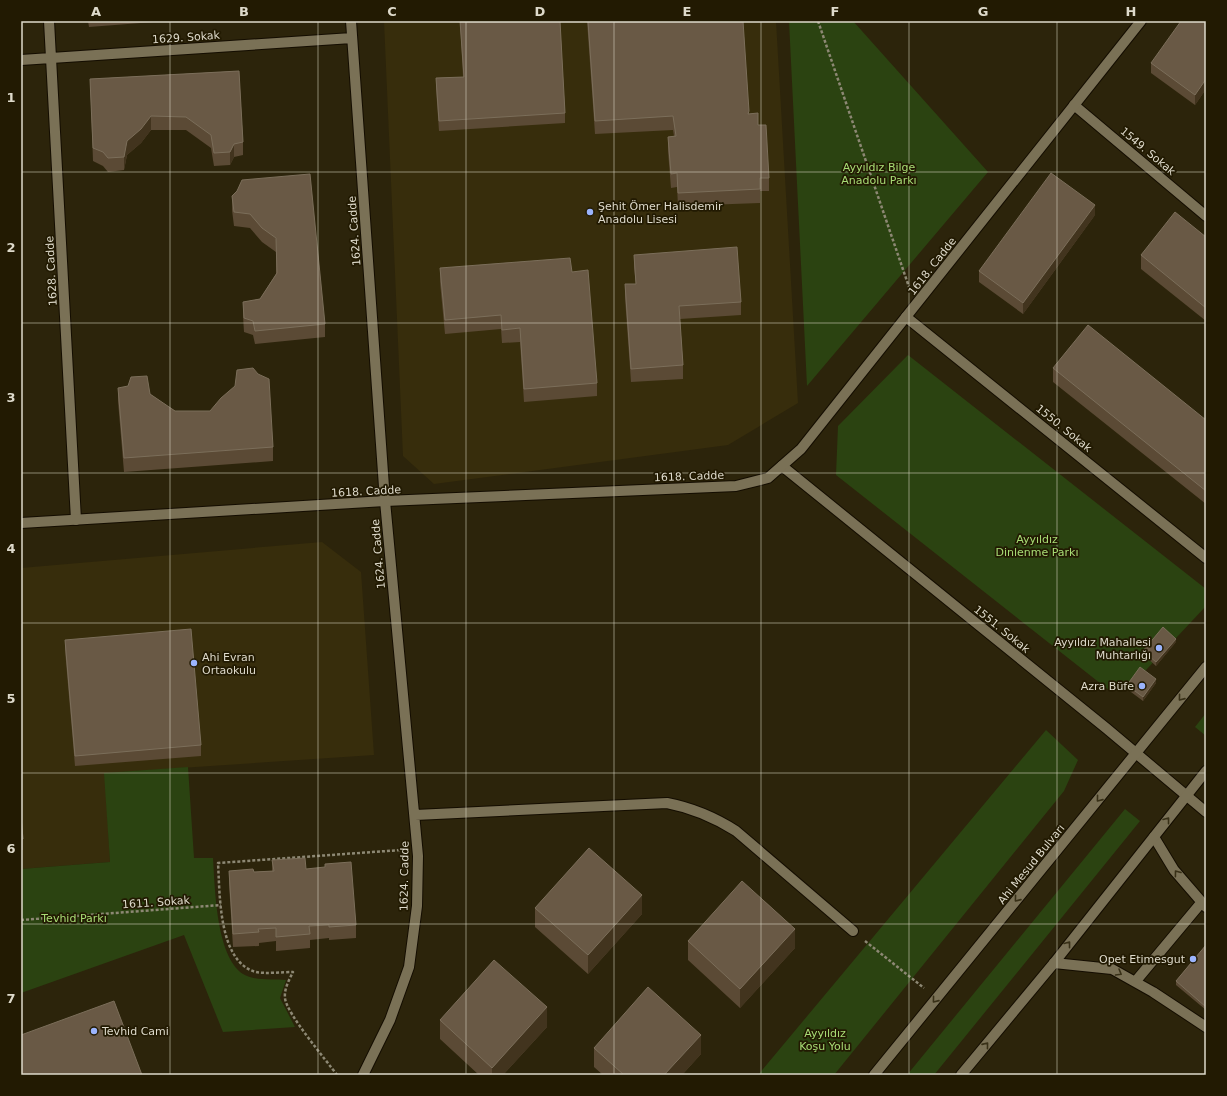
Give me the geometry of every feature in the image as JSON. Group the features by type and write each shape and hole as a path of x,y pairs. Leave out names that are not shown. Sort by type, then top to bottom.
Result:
{"street":[{"name":"1628. Cadde","path":"49,21 76,520"},
{"name":"1624. Cadde","path":"351,21 386,501 418,856 416,906 409,967 390,1020 363,1075"},
{"name":"1618. Cadde","path":"21,523 386,501 736,486 768,478 801,449 1141,21"},
{"name":"1629. Sokak","path":"21,60 352,38"},
{"name":"1549. Sokak","path":"1074,105 1206,216"},
{"name":"1550. Sokak","path":"906,317 1206,558"},
{"name":"1551. Sokak","path":"782,466 1136,753 1206,812"},
{"name":"Ahi Mesud Bulvarı","path":"874,1075 1206,668"},
{"path":"961,1075 1054,962 1206,771"},
{"path":"415,815 666,803 686,807 715,818 736,831 852,931"},
{"path":"1135,982 1204,905 1174,870 1154,837"},
{"path":"1054,962 1112,969 1153,992 1206,1027"}],"path":[{"path":"818,21 915,305"},
{"path":"337,1075 289,1012 285,999 286,988 293,972 256,972 241,965 227,944 221,905 218,863 417,849"},
{"name":"1611. Sokak","path":"21,920 221,905"},
{"path":"852,931 937,998"}],"shaded area":[{"name":"Şehit Ömer Halisdemir Anadolu Lisesi","path":"384,21 776,21 798,403 728,445 434,484 403,456"},
{"name":"Ahi Evran Ortaokulu","path":"322,542 361,572 374,755 105,773 110,862 21,869 21,568"}],"green space":[{"name":"Ayyıldız Bilge Anadolu Parkı","path":"789,21 853,21 988,172 807,386"},
{"name":"Ayyıldız Dinlenme Parkı","path":"908,355 1206,589 1206,606 1131,686 1110,691 836,475 838,426"},
{"path":"1206,713 1206,736 1195,727"},
{"name":"Ayyıldız Koşu Yolu","path":"1046,730 1078,760 1064,791 834,1075 758,1075"},
{"name":"Tevhid Parkı","path":"188,767 194,858 213,858 216,903 222,937 227,952 234,965 247,976 258,979 286,980 280,998 295,1027 223,1032 184,935 21,993 21,869 110,862 104,773"},
{"path":"1125,809 1140,821 934,1075 907,1075"}],"building":[{"path":"460,21 560,21 565,113 439,121 436,78 464,77"},
{"path":"588,21 743,21 748,114 758,113 758,125 766,125 769,178 760,178 760,189 678,193 677,173 671,174 668,137 676,136 673,116 595,121"},
{"path":"1181,21 1206,21 1206,79 1195,95 1151,63"},
{"path":"239,71 243,142 234,144 230,152 214,153 211,135 186,117 151,116 141,129 127,141 124,157 108,158 103,152 93,148 90,79"},
{"path":"1051,173 1095,205 1023,303 979,271"},
{"path":"310,174 325,324 255,331 253,321 244,318 243,302 260,299 277,273 276,238 262,228 250,214 234,212 232,196 237,191 242,180"},
{"path":"1175,212 1206,237 1206,308 1141,255"},
{"path":"737,247 741,302 679,306 683,365 631,369 625,284 636,284 634,255"},
{"path":"570,258 572,272 588,270 597,383 524,389 520,328 502,330 501,315 445,320 440,268"},
{"path":"1088,325 1206,420 1206,491 1053,368"},
{"path":"253,368 258,374 269,379 273,447 124,458 118,388 128,386 131,377 147,376 150,394 175,411 210,411 221,398 235,386 237,370"},
{"name":"Ayyıldız Mahallesi Muhtarlığı","path":"1163,627 1176,639 1156,662 1143,651"},
{"path":"191,629 201,745 75,756 65,640"},
{"name":"Azra Büfe","path":"1140,667 1156,679 1143,697 1127,685"},
{"path":"21,817 23,839 21,839"},
{"path":"589,848 642,895 588,955 535,908"},
{"path":"305,858 306,869 325,867 325,864 351,862 356,925 329,927 329,925 309,926 310,934 276,937 276,928 258,929 259,932 233,934 229,871 253,869 254,872 274,871 272,860"},
{"path":"742,881 795,929 740,989 688,941"},
{"path":"1206,945 1206,1007 1176,981"},
{"path":"494,960 547,1007 492,1068 440,1020"},
{"path":"648,987 701,1035 664,1075 624,1075 594,1048"},
{"name":"Tevhid Cami","path":"114,1001 142,1075 21,1075 21,1035"}],"place":[{"name":"Şehit Ömer Halisdemir Anadolu Lisesi","path":"590,212"},
{"name":"Ayyıldız Mahallesi Muhtarlığı","path":"1159,648"},
{"name":"Ahi Evran Ortaokulu","path":"194,663"},
{"name":"Azra Büfe","path":"1142,686"},
{"name":"Opet Etimesgut","path":"1193,959"},
{"name":"Tevhid Cami","path":"94,1031"}]}
